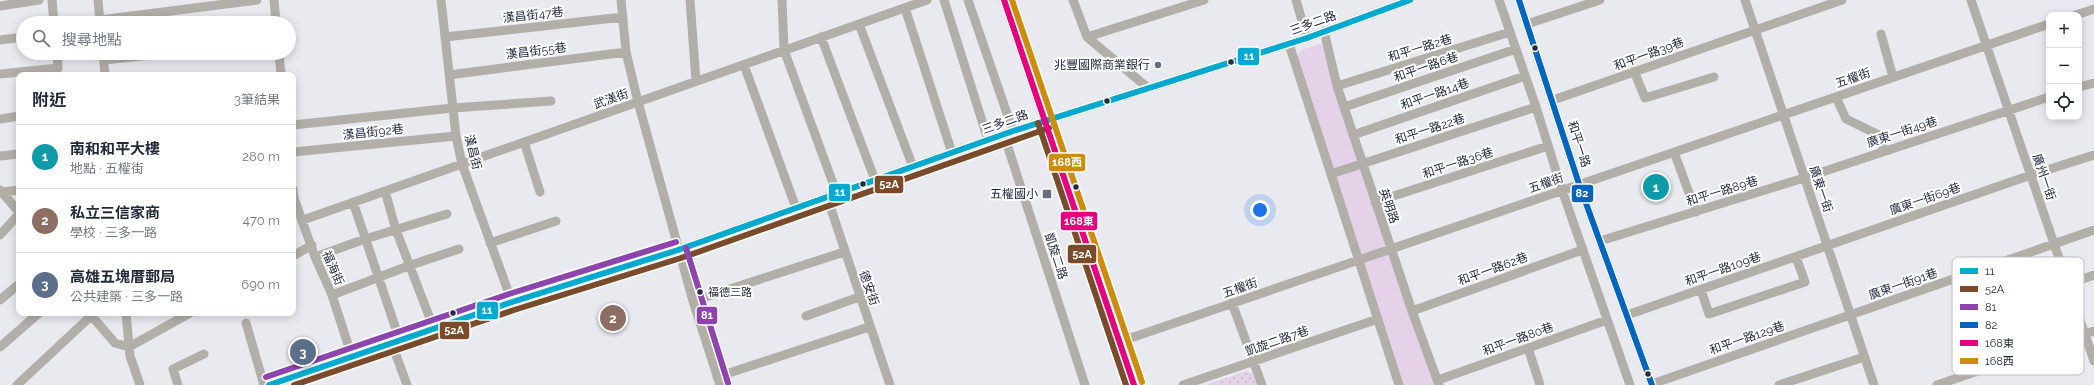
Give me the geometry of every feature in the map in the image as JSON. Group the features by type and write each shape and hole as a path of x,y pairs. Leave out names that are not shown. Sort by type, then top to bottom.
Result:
{"street":[{"path":"0,6 39,0"},
{"path":"52,0 53,16"},
{"path":"98,0 99,16"},
{"path":"143,16 257,0"},
{"path":"274,0 275,16"},
{"name":"漢昌街","path":"441,0 456,136 462,164 512,302"},
{"path":"621,0 626,52 638,102 678,250 719,381 870,326"},
{"path":"690,0 696,82"},
{"path":"782,0 784,50 836,194"},
{"name":"武漢街","path":"303,220 927,0"},
{"path":"944,0 988,140"},
{"path":"968,0 1013,131"},
{"path":"1004,0 1046,120 1134,385"},
{"path":"1073,0 1087,37 1148,88"},
{"path":"1087,37 1204,0"},
{"path":"1296,0 1307,38"},
{"name":"三多二路","path":"269,385 396,343 512,302 678,250 1013,131 1307,38 1410,0"},
{"path":"1499,0 1582,250 1630,385"},
{"name":"和平一路","path":"1519,0 1553,100 1579,184 1652,385"},
{"path":"1527,24 1600,0"},
{"name":"廣東一街","path":"1745,0 1874,385"},
{"name":"和平一路39巷","path":"1553,100 1842,0"},
{"name":"廣州一街","path":"1971,0 2059,257"},
{"path":"905,8 952,153"},
{"path":"2082,13 2094,9"},
{"name":"漢昌街47巷","path":"445,37 623,17"},
{"path":"859,24 913,167"},
{"name":"五權街","path":"1119,342 2046,25"},
{"name":"英明路","path":"1324,32 1336,86 1412,311 1438,383"},
{"name":"和平一路2巷","path":"1336,86 1510,32"},
{"path":"1881,34 1893,77"},
{"path":"821,37 875,180"},
{"path":"0,40 16,38"},
{"path":"1289,44 1399,385"},
{"name":"和平一路6巷","path":"1344,107 1516,49"},
{"name":"漢昌街55巷","path":"449,74 626,52"},
{"path":"19,72 58,68 57,60"},
{"path":"103,60 105,72"},
{"path":"280,60 281,72"},
{"path":"744,65 796,208"},
{"path":"1634,71 1645,98 1714,77"},
{"path":"0,74 16,72"},
{"name":"和平一路14巷","path":"1353,136 1525,76"},
{"path":"2082,86 2094,83"},
{"path":"1836,97 1846,119 1879,135 1884,151"},
{"name":"廣東一街49巷","path":"1804,178 2046,98"},
{"path":"296,125 453,108 551,101"},
{"name":"和平一路22巷","path":"1331,174 1536,108"},
{"path":"0,118 16,116"},
{"name":"凱旋二路","path":"1004,135 1085,385"},
{"name":"漢昌街92巷","path":"296,152 456,136"},
{"path":"524,142 540,192"},
{"name":"和平一路36巷","path":"1375,202 1548,146"},
{"path":"1674,152 1696,212"},
{"path":"0,156 16,154"},
{"name":"廣東一街69巷","path":"1827,246 2031,175 2094,156"},
{"name":"和平一路89巷","path":"1600,241 1804,178"},
{"path":"1,191 16,190"},
{"path":"1,191 16,209"},
{"path":"385,191 396,230 411,265 434,329"},
{"name":"德安街","path":"827,197 844,252 890,385"},
{"name":"福海街","path":"296,202 315,257 332,295 352,357"},
{"path":"353,202 379,278 407,385"},
{"path":"315,257 365,239 448,214"},
{"path":"0,235 16,216"},
{"path":"490,243 556,221"},
{"name":"廣東一街91巷","path":"2014,257 2094,230"},
{"path":"296,254 312,245"},
{"name":"和平一路109巷","path":"1627,315 1827,246"},
{"path":"332,295 411,265 459,249"},
{"name":"和平一路62巷","path":"1412,311 1582,250"},
{"path":"693,301 844,252"},
{"path":"1701,290 1709,314 1805,282 1796,257"},
{"path":"2084,278 2094,275"},
{"name":"廣東一街91巷","path":"1850,315 1952,279"},
{"path":"0,300 16,287"},
{"path":"806,316 860,297"},
{"path":"1232,303 1262,385"},
{"name":"和平一路129巷","path":"1652,385 1850,315"},
{"path":"0,347 36,316"},
{"path":"17,385 89,316"},
{"path":"91,316 115,343 129,347 185,316"},
{"path":"126,316 131,360 140,385"},
{"name":"凱旋二路7巷","path":"1183,385 1378,319"},
{"name":"和平一路80巷","path":"1438,383 1528,348 1607,320"},
{"path":"246,323 264,385"},
{"name":"廣州一街","path":"2084,331 2094,361"},
{"path":"2085,334 2094,331"},
{"path":"1528,348 1540,385"},
{"path":"178,385 173,369 204,354"},
{"path":"1779,385 1864,357"},
{"path":"1937,385 1966,375"}],"shaded area":[{"path":"1320,44 1325,47 1436,385 1404,385 1297,57 1301,50"},
{"path":"1247,371 1253,374 1257,385 1205,385"}],"transit line":[{"name":"168東","path":"1004,0 1134,385"},
{"name":"168西","path":"1012,0 1142,382"},
{"name":"11","path":"269,385 512,302 678,250 1013,131 1307,38 1410,0"},
{"name":"82","path":"1519,0 1579,184 1652,385"},
{"name":"52A","path":"1038,123 1126,385"},
{"name":"52A","path":"294,385 514,310 681,258 1049,128"},
{"name":"81","path":"266,377 509,294 676,242"},
{"name":"81","path":"686,248 728,383"}],"place":[{"name":"兆豐國際商業銀行","path":"1158,65"},
{"name":"南和和平大樓","path":"1656,187"},
{"name":"五權國小","path":"1047,194"},
{"name":"福德三路","path":"700,292"},
{"name":"私立三信家商","path":"613,318"},
{"name":"高雄五塊厝郵局","path":"303,352"}]}
